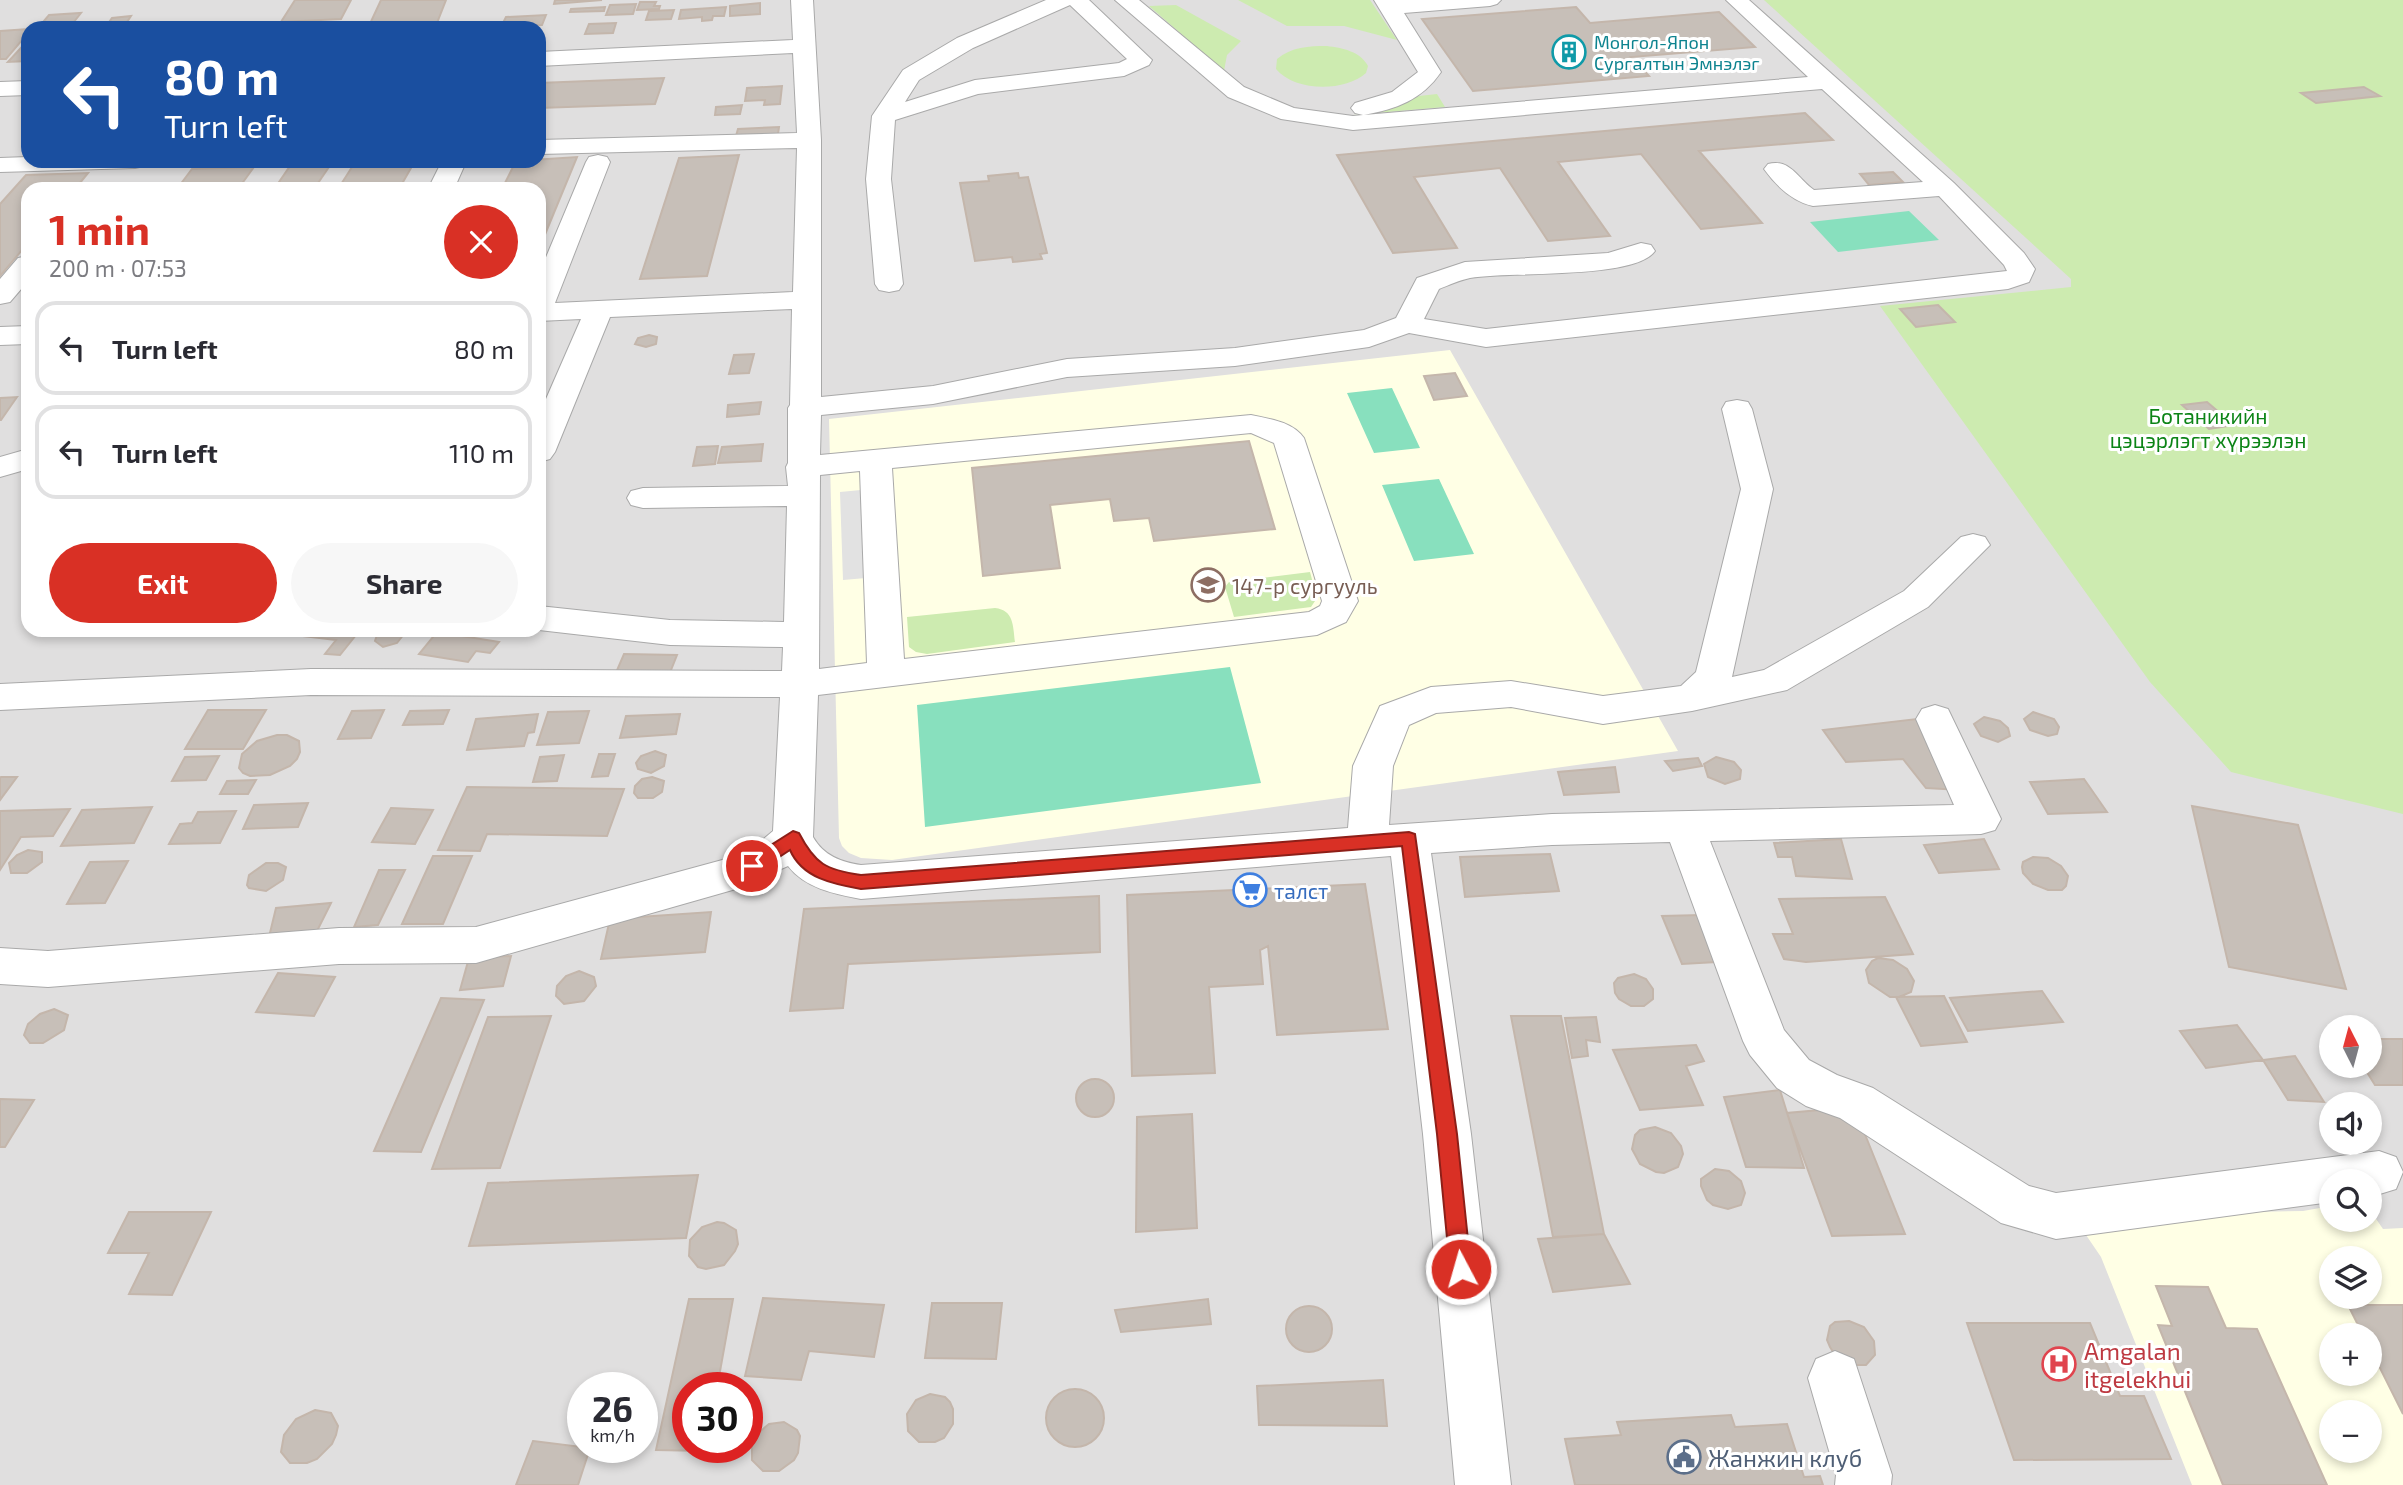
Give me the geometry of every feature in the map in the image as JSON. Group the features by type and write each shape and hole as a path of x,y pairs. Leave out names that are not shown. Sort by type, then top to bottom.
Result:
{"street":[{"path":"802,0 809,140 803,408 802,634 793,837 800,854 812,866 836,878 861,882 1482,832 1981,820 1935,719"},
{"path":"889,284 881,230 878,161 884,116 911,75 965,43 1064,0"},
{"path":"884,116 975,87 1124,69 1141,60 1077,0"},
{"path":"1126,0 1236,92 1284,112 1353,123 1819,83 1824,79"},
{"path":"1387,4 1490,0"},
{"path":"803,408 933,395 1066,368 1235,357 1369,338 1407,324 1486,338 2008,281 2019,276 2021,269 2014,259 1945,188 1737,0"},
{"path":"1387,4 1460,114"},
{"path":"546,59 804,46"},
{"path":"1284,112 1350,111 1393,103 1421,85 1430,72"},
{"path":"0,89 21,88"},
{"path":"546,147 809,140"},
{"path":"546,292 597,162"},
{"path":"0,164 21,164"},
{"path":"1777,169 1802,195 1813,198 1945,188"},
{"path":"1407,324 1421,301 1427,284 1465,270 1611,261 1641,251"},
{"path":"0,296 21,272"},
{"path":"546,310 805,300"},
{"path":"546,435 599,310"},
{"path":"1692,698 1713,677 1758,489 1737,409"},
{"path":"0,697 311,682 800,684 1317,623 1335,611 1340,598 1288,438 1265,426 1251,424 876,460 802,482 643,498"},
{"path":"876,460 886,673"},
{"path":"0,467 21,461"},
{"path":"1367,841 1373,766 1394,716 1431,700 1511,694 1603,710 1692,698 1774,681 1916,599 1973,545"},
{"path":"546,619 620,630 731,637 802,634"},
{"path":"1684,826 1766,1041 1793,1074 1822,1091 1856,1103 2018,1207 2056,1216 2319,1181"},
{"path":"0,966 48,969 339,946 476,945 736,873 769,858 793,837"},
{"path":"1409,839 1447,1134 1483,1485"},
{"path":"1835,1378 1864,1475 1863,1485"}],"shaded area":[{"path":"0,0 2403,0 2403,1485 0,1485"},
{"name":"147-р сургууль","path":"1450,350 1678,751 892,860 861,858 849,853 842,846 839,838 829,419"},
{"path":"861,490 866,578 843,580 840,492"},
{"path":"2319,1208 2319,1232 2382,1232 2382,1228 2403,1228 2403,1485 2192,1485 2101,1257 2086,1235 2199,1213 2303,1211"}],"green space":[{"path":"1238,0 1370,0 1397,40 1344,26 1287,26"},
{"name":"Ботаникийн цэцэрлэгт хүрээлэн","path":"1764,0 2403,0 2403,814 2231,772 2150,682 1880,306 2071,287 2071,279"},
{"path":"1176,5 1241,41 1227,55 1224,71 1149,6"},
{"path":"1327,46 1344,49 1360,57 1368,66 1366,73 1346,84 1320,87 1295,82 1276,69 1277,59 1288,52"},
{"path":"1437,94 1445,107 1353,115 1385,110 1419,96"},
{"path":"1909,211 1939,240 1838,252 1810,222"},
{"path":"1392,388 1420,448 1374,453 1347,393"},
{"path":"1439,479 1474,554 1414,561 1382,485"},
{"path":"1310,572 1317,598 1311,607 1234,617 1225,587 1229,582"},
{"path":"995,608 1009,615 1015,642 927,654 916,652 909,647 907,617"},
{"path":"1230,667 1261,783 925,827 917,705"}],"building":[{"path":"295,0 351,0 341,19 282,21"},
{"path":"381,0 446,0 438,21 371,21"},
{"path":"555,0 602,0 554,4"},
{"path":"640,2 656,2 654,6 660,6 659,9 637,10"},
{"path":"760,3 760,14 730,16 730,6"},
{"path":"636,4 633,14 606,15 610,5"},
{"path":"605,7 604,11 570,12 571,9"},
{"path":"726,7 724,16 713,16 712,20 702,21 702,17 679,19 681,10"},
{"name":"Монгол-Япон Сургалтын Эмнэлэг","path":"1576,7 1590,23 1719,12 1755,47 1631,57 1649,76 1473,91 1422,19"},
{"path":"674,10 671,19 646,20 649,11"},
{"path":"81,13 75,21 44,21 49,15"},
{"path":"546,15 544,21 504,21 506,17"},
{"path":"131,16 128,21 110,21 112,18"},
{"path":"616,23 613,33 585,34 589,24"},
{"path":"21,30 21,41 6,59 0,59 0,31"},
{"path":"21,48 21,61 8,62"},
{"path":"664,78 655,104 546,108 546,83"},
{"path":"782,86 780,104 764,105 765,100 745,101 747,88"},
{"path":"2364,87 2380,96 2316,103 2301,93"},
{"path":"742,105 740,114 715,115 716,107"},
{"path":"1805,113 1833,140 1699,151 1762,223 1701,229 1641,154 1558,162 1610,236 1548,241 1500,168 1414,177 1457,248 1393,253 1337,155"},
{"path":"779,127 778,134 736,136 738,129"},
{"path":"739,155 707,276 640,279 679,158"},
{"path":"577,157 546,232 546,182 506,182 512,168 546,168 546,159"},
{"path":"253,168 243,182 182,182 192,169"},
{"path":"289,168 328,168 319,182 279,182"},
{"path":"351,168 411,168 403,182 342,182"},
{"path":"1893,172 1903,182 1869,185 1860,174"},
{"path":"88,173 81,182 21,182 21,251 0,276 0,204 26,175"},
{"path":"1018,173 1019,178 1028,177 1047,253 1040,254 1042,259 1013,262 1012,257 975,261 960,183 989,181 988,176"},
{"path":"1938,305 1955,322 1916,327 1900,309"},
{"path":"649,335 657,337 656,344 646,347 635,344 638,338"},
{"path":"754,354 749,373 729,374 734,355"},
{"path":"1455,373 1467,396 1434,400 1424,376"},
{"path":"17,397 1,420 0,420 0,398"},
{"path":"761,402 759,414 727,417 728,405"},
{"path":"2207,402 2234,425 2209,429 2182,405"},
{"path":"1249,441 1275,529 1154,541 1149,518 1114,521 1110,499 1050,505 1060,568 983,576 972,468"},
{"path":"763,444 761,461 718,463 722,447"},
{"path":"718,446 715,464 693,466 697,447"},
{"path":"311,637 354,637 340,655 325,654 336,640"},
{"path":"376,637 402,637 397,643 383,647 375,641"},
{"path":"433,637 468,637 499,642 490,653 476,651 468,662 419,654"},
{"path":"624,654 677,655 669,675 615,675"},
{"path":"208,710 266,710 243,749 185,749"},
{"path":"384,710 371,738 338,739 352,711"},
{"path":"449,710 443,724 403,725 410,711"},
{"path":"589,711 579,743 537,745 548,712"},
{"path":"2033,712 2054,719 2059,727 2057,734 2048,736 2030,730 2024,719"},
{"path":"538,714 534,732 528,733 524,746 467,750 476,719"},
{"path":"680,714 676,734 620,738 626,716"},
{"path":"1984,717 2000,721 2008,728 2010,736 1998,742 1981,736 1974,724"},
{"path":"1917,719 1960,790 1926,788 1903,759 1846,762 1823,730"},
{"path":"287,735 299,741 300,752 297,759 290,766 270,775 250,776 243,773 239,768 242,754 257,741"},
{"path":"655,751 666,755 664,766 651,773 638,769 636,763 641,756"},
{"path":"599,754 615,754 608,776 592,777"},
{"path":"564,755 557,781 533,782 540,757"},
{"path":"219,756 206,780 172,781 185,757"},
{"path":"1716,757 1734,762 1741,770 1740,779 1725,784 1708,777 1704,764"},
{"path":"1698,758 1702,766 1673,771 1665,761"},
{"path":"1615,767 1619,792 1564,795 1558,772"},
{"path":"17,777 0,800 0,778"},
{"path":"652,777 664,781 662,792 653,798 638,798 634,793 635,786 642,779"},
{"path":"2084,779 2107,812 2048,814 2030,782"},
{"path":"256,780 248,794 220,794 227,781"},
{"path":"467,787 624,789 607,836 487,834 480,851 438,850"},
{"path":"308,803 298,827 243,829 254,805"},
{"path":"2192,806 2298,825 2346,989 2229,967"},
{"path":"152,807 134,843 61,846 82,810"},
{"path":"391,808 433,810 415,844 372,842"},
{"path":"70,809 53,836 21,837 0,870 0,811"},
{"path":"236,811 220,843 169,844 180,824 192,823 198,812"},
{"path":"1841,839 1852,879 1796,876 1792,857 1778,857 1774,843"},
{"path":"1984,839 1999,869 1939,873 1924,845"},
{"path":"28,850 42,852 42,862 27,873 11,873 9,863"},
{"path":"1550,854 1559,891 1465,897 1460,857"},
{"path":"433,856 472,856 443,924 402,924"},
{"path":"2033,857 2048,858 2061,866 2068,876 2066,886 2062,890 2048,890 2033,884 2023,873 2023,862"},
{"path":"128,861 105,903 67,904 90,862"},
{"path":"266,863 278,863 286,867 283,880 266,891 249,888 249,875"},
{"path":"379,870 405,870 378,925 354,927"},
{"path":"1365,884 1388,1029 1277,1035 1268,946 1260,950 1263,984 1209,987 1215,1073 1132,1076 1127,895"},
{"path":"1099,896 1100,952 848,964 843,1008 790,1011 804,909"},
{"path":"1885,897 1913,954 1806,962 1784,959 1773,934 1793,934 1779,899"},
{"path":"331,903 314,937 269,937 276,908"},
{"path":"711,912 705,952 601,959 610,919"},
{"path":"1702,915 1716,962 1682,964 1662,916"},
{"path":"511,956 503,986 460,990 469,958"},
{"path":"1878,958 1893,960 1907,969 1914,981 1911,992 1890,997 1869,983 1866,970 1872,961"},
{"path":"579,971 594,977 596,986 584,1001 564,1004 556,996 557,986 566,976"},
{"path":"278,973 335,977 314,1016 256,1012"},
{"path":"1634,974 1646,979 1653,989 1653,999 1644,1006 1631,1006 1619,999 1615,993 1614,983 1618,978"},
{"path":"2042,991 2063,1022 1968,1031 1950,998"},
{"path":"1944,996 1967,1042 1921,1046 1896,997"},
{"path":"441,998 484,1000 421,1152 374,1151"},
{"path":"54,1009 68,1015 64,1030 43,1043 30,1043 24,1035 28,1024 40,1014"},
{"path":"551,1016 500,1168 432,1169 488,1017"},
{"path":"1511,1016 1561,1016 1604,1234 1553,1237"},
{"path":"1596,1017 1600,1042 1586,1040 1588,1056 1572,1058 1565,1018"},
{"path":"2237,1025 2263,1060 2206,1068 2180,1031"},
{"path":"2382,1039 2403,1039 2403,1085 2375,1085 2371,1078 2382,1078"},
{"path":"1696,1045 1704,1061 1686,1066 1703,1105 1640,1110 1613,1050"},
{"path":"2295,1056 2319,1094 2319,1102 2288,1100 2263,1060"},
{"path":"1095,1079 1109,1084 1114,1098 1109,1112 1095,1117 1081,1112 1076,1098 1081,1084"},
{"path":"1780,1090 1804,1168 1746,1167 1724,1097"},
{"path":"0,1099 34,1100 5,1147 0,1147"},
{"path":"1854,1107 1905,1234 1832,1236 1787,1113"},
{"path":"1192,1114 1197,1228 1136,1232 1137,1117"},
{"path":"1655,1127 1671,1133 1681,1146 1683,1154 1678,1167 1664,1173 1640,1164 1632,1149 1635,1135 1640,1130"},
{"path":"1715,1169 1729,1171 1741,1181 1745,1193 1741,1205 1728,1209 1713,1205 1707,1200 1701,1179"},
{"path":"698,1175 686,1238 469,1246 488,1183"},
{"path":"129,1212 211,1212 172,1295 129,1294 149,1253 108,1253"},
{"path":"717,1222 736,1230 738,1244 724,1265 706,1269 698,1267 689,1256 690,1240 702,1227"},
{"path":"1604,1234 1630,1284 1553,1292 1538,1239"},
{"path":"2156,1286 2208,1287 2226,1328 2257,1329 2327,1485 2223,1485 2158,1325 2172,1326"},
{"path":"763,1298 884,1305 874,1357 809,1351 801,1380 763,1377 763,1372 746,1372"},
{"path":"689,1299 733,1299 720,1372 673,1372"},
{"path":"1208,1299 1211,1324 1121,1332 1115,1310"},
{"path":"932,1303 1002,1303 996,1359 925,1358"},
{"path":"2382,1305 2403,1305 2403,1414 2382,1372 2382,1323 2357,1323 2350,1309 2382,1309"},
{"path":"1309,1306 1325,1313 1332,1329 1325,1345 1309,1352 1293,1345 1286,1329 1293,1313"},
{"path":"1849,1321 1864,1327 1874,1341 1875,1355 1866,1365 1850,1365 1835,1355 1827,1340 1830,1326 1835,1322"},
{"path":"1967,1323 2090,1323 2120,1396 2144,1396 2171,1459 2014,1460"},
{"path":"672,1377 672,1450 658,1450"},
{"path":"1383,1380 1387,1426 1259,1425 1257,1386"},
{"path":"1075,1389 1086,1391 1099,1402 1104,1418 1102,1429 1091,1442 1075,1447 1064,1445 1051,1434 1046,1418 1048,1407 1059,1394"},
{"path":"930,1394 945,1397 950,1402 953,1424 944,1438 935,1442 919,1442 908,1431 907,1414 916,1400"},
{"path":"315,1410 331,1413 338,1426 332,1444 317,1459 307,1463 290,1463 281,1452 284,1435 296,1419"},
{"name":"Жанжин клуб","path":"1731,1415 1735,1427 1787,1424 1804,1477 1820,1476 1823,1485 1575,1485 1565,1439 1621,1435 1617,1422"},
{"path":"784,1422 797,1430 800,1436 798,1453 794,1460 779,1471 763,1471 755,1463 763,1463 763,1429 769,1424"},
{"path":"533,1441 567,1445 567,1463 585,1463 578,1485 516,1485"}],"place":[{"name":"Монгол-Япон Сургалтын Эмнэлэг","path":"1569,52"},
{"name":"147-р сургууль","path":"1208,585"},
{"name":"талст","path":"1250,890"},
{"name":"Amgalan itgelekhui","path":"2059,1364"},
{"name":"Жанжин клуб","path":"1684,1457"}],"route":[{"path":"752,866 769,858 793,837 800,854 812,866 836,878 861,882 1409,839 1447,1134 1461,1269"}]}
